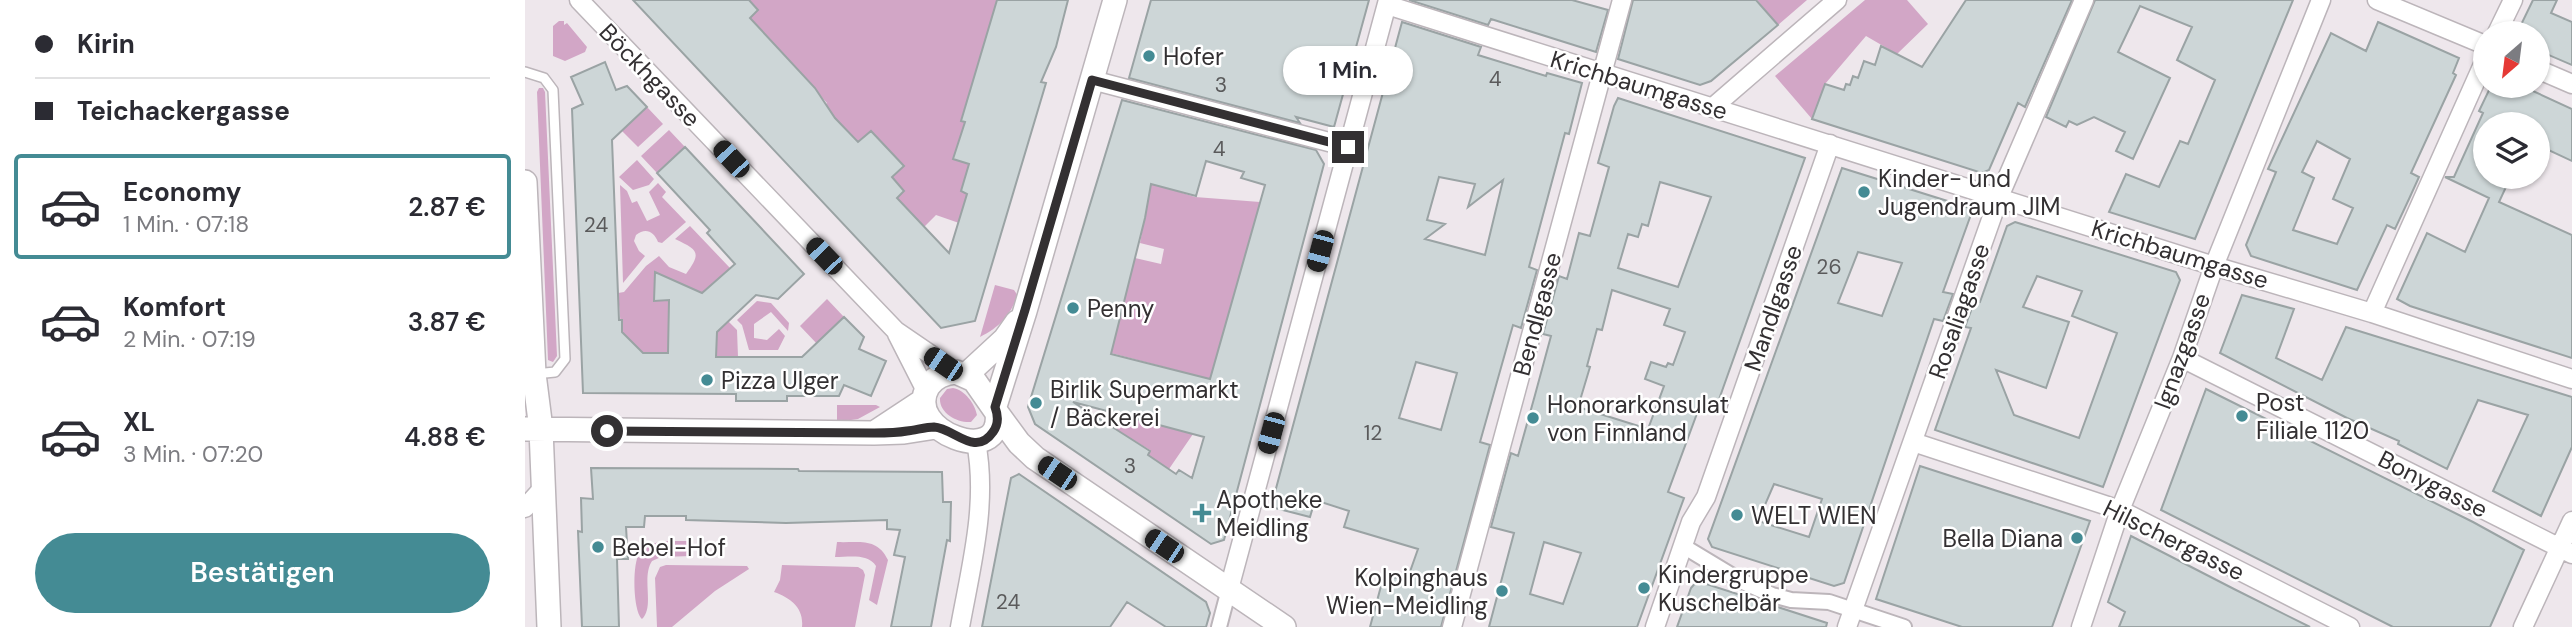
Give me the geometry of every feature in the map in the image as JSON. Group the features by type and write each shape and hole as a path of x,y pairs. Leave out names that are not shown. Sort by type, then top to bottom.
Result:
{"street":[{"name":"Böckhgasse","path":"579,0 895,331 961,374"},
{"path":"960,627 980,514 982,440 996,426 996,410 1115,0"},
{"name":"Bendlgasse","path":"1452,627 1622,0"},
{"path":"1711,108 1837,0"},
{"name":"Rosaliagasse","path":"1850,619 1999,197 2084,0"},
{"name":"Ignazgasse","path":"2081,627 2120,510 2321,0"},
{"path":"2377,0 2473,40"},
{"path":"2503,21 2513,0"},
{"path":"1219,627 1387,2"},
{"name":"Krichbaumgasse","path":"1387,2 1602,74 2372,313 2572,379"},
{"path":"2550,75 2572,84"},
{"path":"1092,80 1348,147"},
{"path":"2372,313 2473,87"},
{"name":"Mandlgasse","path":"1655,627 1691,522 1706,497 1830,144"},
{"path":"525,182 533,429 544,488 549,627"},
{"path":"874,433 925,396 938,377 961,374 1005,339 1025,310"},
{"name":"Böckhgasse","path":"895,331 925,396"},
{"name":"Bonygasse","path":"2182,358 2566,551"},
{"path":"961,374 974,380 1019,443 1035,458 1284,627"},
{"path":"925,396 929,418 936,427 964,441 982,440 1035,458"},
{"path":"533,429 874,433 936,427"},
{"name":"Hilschergasse","path":"1913,442 2120,510 2350,627"},
{"path":"525,508 544,488"},
{"path":"2523,627 2566,551 2572,521"},
{"path":"1683,546 1741,581 1772,595 1791,600 1829,602 1850,619 1904,627"}],"lane":[{"path":"525,72 544,78 553,90 565,359 555,372 530,370"}],"shaded area":[{"path":"739,0 997,0 961,120 965,122 954,159 969,164 961,191 967,194 959,223 936,215 924,227 897,198 904,191 892,178 903,166 871,131 858,142 831,122 835,117 825,105 827,103 750,18 758,10"},
{"path":"1757,0 1807,0 1778,25"},
{"path":"1865,0 1907,0 1928,24 1897,54 1866,36 1825,84 1812,119 1775,76"},
{"path":"564,21 564,25 567,23 587,47 585,52 565,61 553,56 553,26"},
{"path":"539,88 543,88 545,92 557,356 553,362 548,360 537,92"},
{"path":"647,107 663,124 638,147 622,131"},
{"path":"669,130 685,147 657,173 641,156"},
{"path":"637,160 654,179 649,185 633,190 619,177"},
{"path":"658,183 666,192 662,197 686,222 662,243 649,232 643,231 636,235 634,241 645,256 623,283 620,185 627,191 632,203 637,201 647,221 660,215 649,192"},
{"path":"1151,183 1195,197 1260,202 1210,379 1111,353 1135,258 1161,264 1164,249 1140,243"},
{"path":"690,226 730,268 702,293 696,313 668,313 668,340 683,353 630,353 622,339 618,293 624,292 646,266 659,256 669,267 686,274 694,261 695,252 675,239"},
{"path":"995,285 1014,290 1018,296 1003,320 980,337"},
{"path":"827,299 844,317 818,342 819,346 800,326"},
{"path":"757,301 771,303 789,323 788,331 771,312 754,324 754,338 767,340 779,329 785,336 778,350 749,350 742,325 737,320"},
{"path":"728,321 737,330 738,357 716,357 717,332"},
{"path":"953,388 969,398 974,406 977,415 971,422 955,419 942,408 940,398 947,389"},
{"path":"837,405 880,407 858,419 837,422"},
{"path":"1123,415 1193,434 1169,469 1148,455 1150,450 1135,441 1133,444 1113,431"},
{"path":"663,541 691,541 691,556 661,557 652,561 648,575 646,613 642,619 635,598 637,560 644,549"},
{"path":"837,542 873,544 884,553 888,560 877,605 869,600 876,566 863,557 835,557"},
{"path":"782,565 858,567 863,570 865,575 855,627 802,627 799,609 786,597 774,592 780,580"},
{"path":"747,566 749,569 715,591 672,627 657,627 655,578 660,567"}],"building":[{"path":"633,0 749,0 758,10 750,18 815,88 835,118 858,142 871,131 904,166 892,177 904,191 897,198 949,253 967,194 961,191 969,164 953,159 965,122 961,121 997,0 1068,0 1056,47 1041,82 1046,83 975,321 941,328"},
{"path":"1151,0 1369,0 1334,127 1296,117 1300,123 1129,78"},
{"path":"1409,0 1572,0 1608,10 1596,52 1491,19 1488,25"},
{"path":"1633,0 1756,0 1778,25 1711,81 1700,85 1618,59"},
{"path":"1966,0 2072,0 2025,107 2018,103 1989,170 1982,173 1812,119 1825,84 1844,90 1846,84 1850,85 1853,76 1858,78 1864,61 1875,65 1881,46 1922,67"},
{"path":"2095,0 2293,0 2195,239 2109,212 2126,174 2159,187 2180,141 2188,144 2215,80 2177,60 2192,27 2140,6 2118,52 2170,78 2133,159 2116,151 2125,132 2094,117 2077,125 2069,121 2066,127 2046,117"},
{"path":"2533,0 2557,0 2551,13 2572,22 2572,65 2550,56 2550,21 2523,21"},
{"path":"1402,22 1481,47 1478,55 1546,76 1547,73 1582,83 1569,134 1565,133 1529,267 1537,270 1521,328 1513,325 1480,442 1490,445 1441,627 1370,627 1384,575 1407,580 1418,549 1344,527 1349,511 1315,500 1310,517 1271,507","holes":["1439,177 1475,184 1468,207 1503,180 1485,255 1425,239 1445,224 1427,220","1416,362 1457,373 1441,430 1399,418"]},
{"path":"2378,22 2459,58 2453,73 2456,75 2411,173 2419,177 2395,229 2387,225 2357,290 2251,256 2246,245 2276,172 2268,169 2331,33 2366,51","holes":["2317,141 2350,159 2333,199 2353,208 2337,244 2293,230 2314,178 2302,172"]},
{"path":"605,62 616,90 627,86 647,107 612,140 619,320 622,320 622,332 643,353 668,353 669,300 654,301 655,272 702,293 735,264 707,233 710,230 657,173 685,147 804,274 778,299 756,295 717,332 716,357 802,357 844,317 864,337 859,349 886,361 871,396 844,385 839,396 787,396 787,401 736,401 736,394 583,393 572,109 583,104 571,77"},
{"path":"1618,98 1805,158 1717,405 1702,400 1668,492 1684,498 1637,627 1489,627 1514,533 1491,527 1511,453 1518,456 1551,336 1543,334 1559,276 1567,279 1579,233 1590,236 1609,167 1598,163","holes":["1660,182 1711,197 1678,287 1618,268 1628,234 1638,237 1642,224 1648,226","1612,290 1670,309 1664,325 1685,332 1673,365 1668,363 1666,367 1651,362 1645,379 1664,386 1648,429 1578,407 1590,367 1587,366 1597,329 1602,330","1544,542 1581,553 1563,604 1530,594"]},
{"path":"2485,98 2548,98 2572,109 2572,161 2550,151 2550,112 2479,111"},
{"path":"1122,100 1316,150 1324,164 1224,540 1211,544 1035,424 1028,407","holes":["1206,161 1244,172 1241,178 1265,185 1210,379 1111,354 1151,184 1196,196","1073,402 1204,437 1192,478 1179,470 1176,474 1148,455 1150,451"]},
{"path":"2473,135 2473,189 2505,189 2499,202 2572,235 2572,358 2410,306 2397,299 2427,233 2465,252 2489,198 2445,177 2454,177"},
{"path":"1842,168 1973,209 1943,292 1953,294 1943,321 1934,319 1844,583 1834,586 1712,547 1708,539","holes":["1858,252 1902,263 1882,316 1838,303","1774,484 1822,499 1809,537 1758,521"]},
{"path":"2015,222 2176,272 2180,280 2103,487 1935,430 1971,328 1965,327 1975,300 1980,302 2007,226","holes":["2037,276 2082,291 2072,316 2117,333 2079,438 2014,415 1996,370 2046,388 2069,322 2023,307"]},
{"path":"2242,295 2294,309 2276,358 2322,380 2346,327 2572,397 2572,447 2541,516 2493,491 2528,415 2478,400 2447,469 2398,444 2399,441 2347,418 2220,353"},
{"path":"2206,389 2524,550 2490,627 2393,627 2161,510"},
{"path":"1920,466 2090,521 2052,627 1962,627 1876,599"},
{"name":"Bebel-Hof","path":"591,468 942,472 943,502 951,502 950,541 947,540 931,627 891,627 905,557 894,555 900,530 887,529 887,520 786,523 645,516 644,527 626,527 628,559 617,559 619,627 582,627 578,531 582,532 581,498 593,499"},
{"path":"1019,474 1206,602 1210,613 1206,627 1166,627 1127,602 1110,627 982,627 1011,478"},
{"path":"2131,536 2310,627 2119,627 2125,612 2108,602"},
{"path":"1697,581 1827,623 1826,627 1677,627 1691,588"}],"place":[{"name":"Hofer","path":"1149,56"},
{"name":"Kinder- und Jugendraum JIM","path":"1864,192"},
{"name":"Penny","path":"1073,308"},
{"name":"Pizza Ulger","path":"707,380"},
{"name":"Birlik Supermarkt / Bäckerei","path":"1036,403"},
{"name":"Post Filiale 1120","path":"2242,416"},
{"name":"Honorarkonsulat von Finnland","path":"1533,418"},
{"name":"Apotheke Meidling","path":"1202,513"},
{"name":"WELT WIEN","path":"1737,515"},
{"name":"Bella Diana","path":"2077,538"},
{"name":"Bebel-Hof","path":"598,547"},
{"name":"Kindergruppe Kuschelbär","path":"1644,588"},
{"name":"Kolpinghaus Wien-Meidling","path":"1502,591"}],"route":[{"path":"607,431 874,433 936,427 972,443 988,438 996,426 998,419 995,407 1092,80 1348,147"}]}
